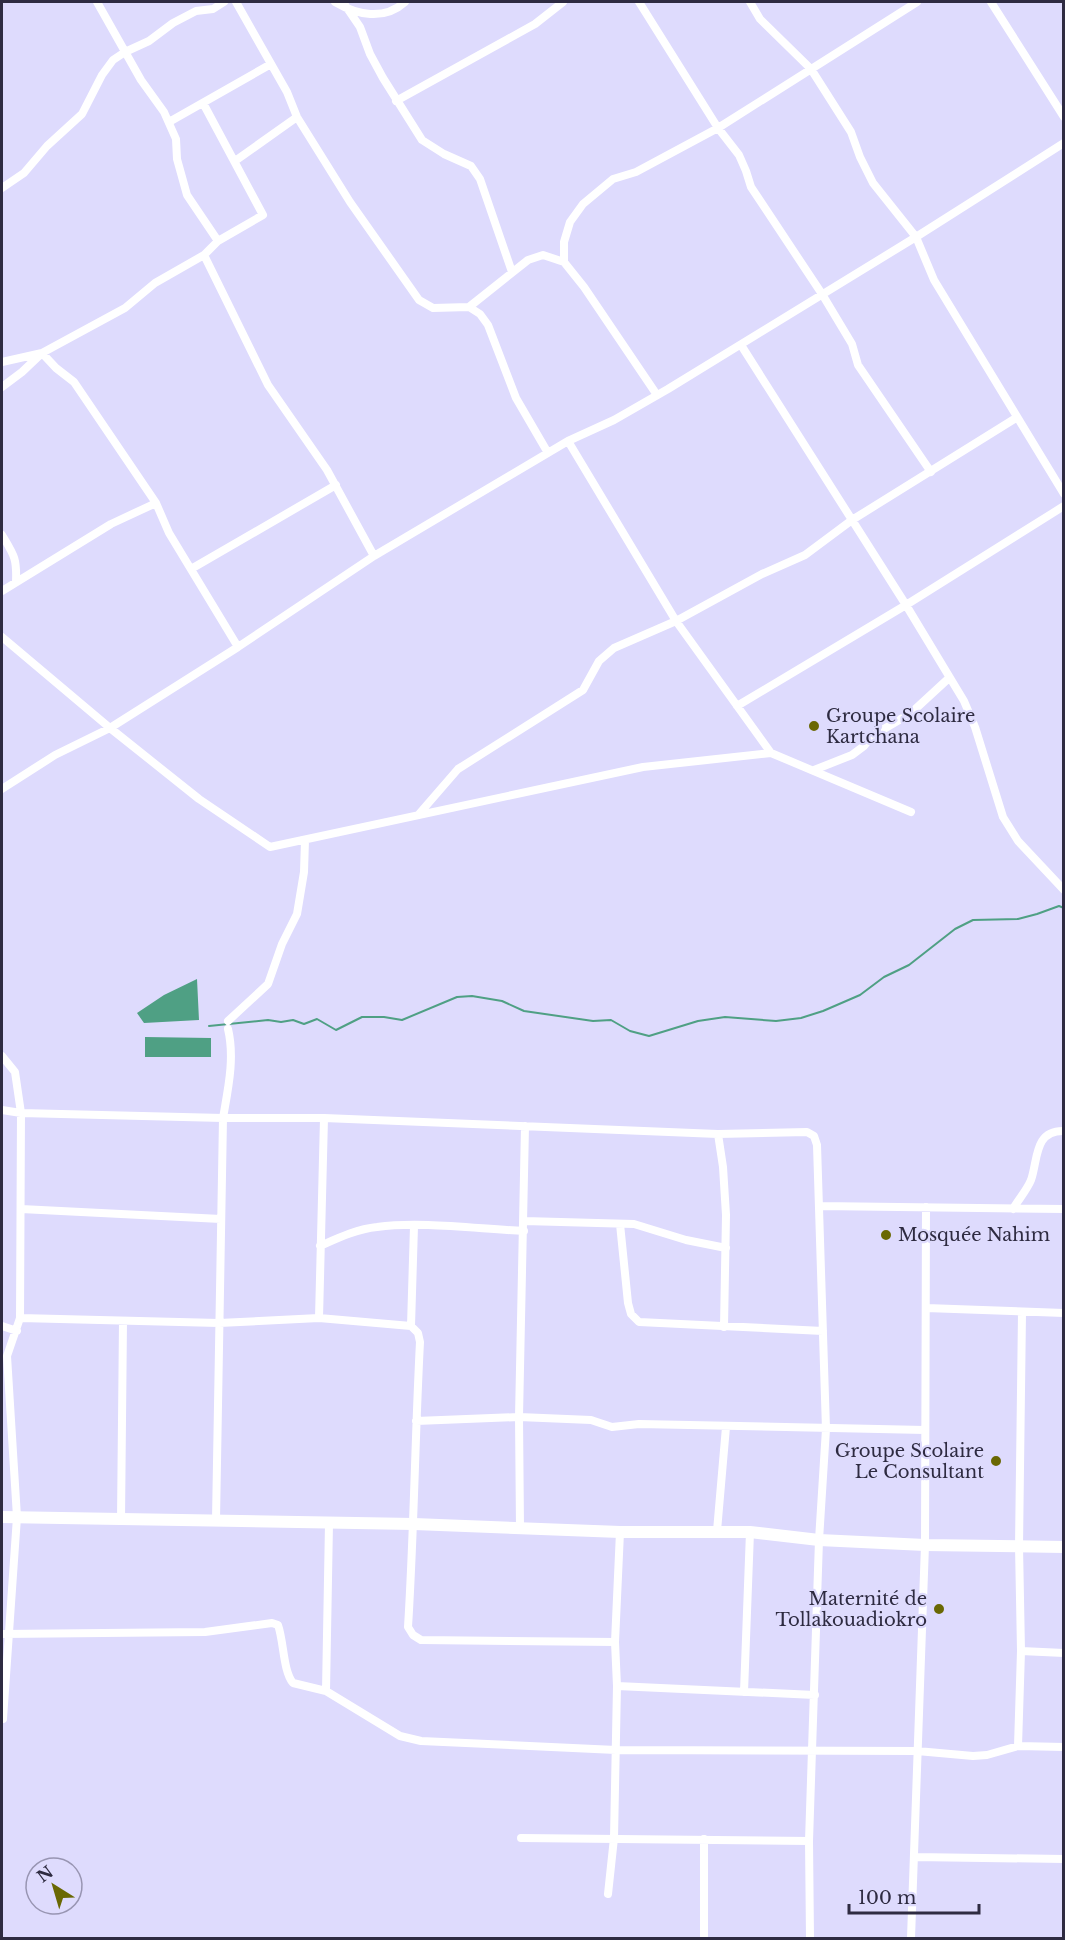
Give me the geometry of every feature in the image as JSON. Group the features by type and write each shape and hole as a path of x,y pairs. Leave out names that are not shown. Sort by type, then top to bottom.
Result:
{"street":[{"path":"97,2 169,122 176,139 177,159 187,195 218,242"},
{"path":"2,188 24,173 47,146 82,114 102,75 113,60 125,51 149,41 173,23 196,11 213,9 224,2"},
{"path":"236,2 287,92 297,117 350,202 419,300 433,308 469,307 480,314 488,325 516,398 548,453"},
{"path":"335,2 369,15 397,9 405,2"},
{"path":"639,2 718,128 739,155 751,187 822,294 852,344 858,364 932,472"},
{"path":"750,2 760,19 811,69 851,132 860,158 873,183 916,237 934,280 1064,494"},
{"path":"564,262 564,242 570,222 583,204 613,179 636,172 718,128 917,2"},
{"path":"992,2 1064,117"},
{"path":"396,101 535,24 559,3"},
{"path":"345,5 360,27 370,54 396,101 422,140 444,154 471,166 480,179 512,272"},
{"path":"360,27 369,15"},
{"path":"169,122 271,64"},
{"path":"2,387 42,353 125,308 155,283 204,255 218,242 263,215 202,103"},
{"path":"235,161 297,117"},
{"path":"2,789 55,755 110,728 238,647 374,556 568,441 614,420 741,345 1064,143"},
{"path":"204,255 268,385 336,485 374,556"},
{"path":"469,307 528,260 543,255 564,262 584,287 657,395"},
{"path":"741,345 906,605 964,701 975,726 1004,817 1018,841 1064,890"},
{"path":"2,362 42,353"},
{"path":"42,353 74,382 156,503 169,533 238,647"},
{"path":"419,815 458,769 584,690 599,661 614,648 676,621 762,574 805,555 852,520 1016,418"},
{"path":"568,441 676,621 771,753"},
{"path":"191,569 336,485"},
{"path":"2,591 111,525 156,503"},
{"path":"737,706 906,605 1064,506"},
{"path":"2,535 15,556 16,582"},
{"path":"2,637 110,728 199,798 270,847 643,767 771,753 911,812"},
{"path":"814,770 852,755 872,736 911,713 949,678"},
{"path":"216,1520 223,1118 232,1042 228,1025 268,984 282,944 297,914 304,872 305,840"},
{"path":"2,1056 15,1072 21,1113 20,1318 7,1356 17,1517 6,1634 3,1719"},
{"path":"2,1110 21,1113 324,1118 718,1134 807,1132 814,1136 817,1145 826,1429 819,1540 812,1750 810,1938"},
{"path":"319,1318 324,1118"},
{"path":"520,1527 519,1417 525,1126"},
{"path":"1012,1209 1030,1182 1038,1149 1044,1137 1055,1131 1064,1131"},
{"path":"718,1134 726,1215 724,1327"},
{"path":"819,1206 1064,1209"},
{"path":"911,1938 925,1545 926,1207"},
{"path":"21,1209 221,1219"},
{"path":"524,1221 634,1224 686,1240 726,1248"},
{"path":"620,1224 628,1303 631,1314 639,1322 823,1331"},
{"path":"320,1246 351,1233 376,1227 414,1226 524,1231"},
{"path":"411,1326 414,1226"},
{"path":"926,1308 1064,1313"},
{"path":"1018,1746 1021,1652 1019,1546 1022,1313"},
{"path":"20,1318 219,1323 319,1318 411,1326 418,1333 420,1342 408,1627 413,1635 421,1640 615,1642"},
{"path":"121,1519 123,1321"},
{"path":"2,1326 17,1331"},
{"path":"416,1421 519,1417 591,1420 612,1427 639,1424 925,1430"},
{"path":"717,1531 726,1427"},
{"path":"2,1517 414,1524 620,1532 717,1531 750,1532 819,1540 925,1545 1064,1546"},
{"path":"326,1691 330,1522"},
{"path":"608,1894 614,1838 617,1686 615,1642 620,1532"},
{"path":"744,1692 750,1532"},
{"path":"6,1634 204,1632 272,1623 278,1625 282,1636 290,1681 326,1691 400,1736 421,1742 616,1750 917,1751 973,1756 987,1755 1018,1746 1064,1747"},
{"path":"1021,1652 1064,1653"},
{"path":"617,1686 815,1695"},
{"path":"521,1838 810,1841"},
{"path":"704,1839 704,1938"},
{"path":"914,1857 1064,1859"}],"shaded area":[{"path":"197,979 199,1020 144,1023 137,1013 164,995"},
{"path":"145,1037 211,1038 211,1057 145,1057"}],"waterway":[{"path":"209,1026 268,1020 281,1022 293,1020 304,1024 317,1019 336,1030 362,1017 402,1020 457,997 472,996 502,1001 524,1011 593,1021 611,1020 630,1031 649,1036 698,1021 725,1017 776,1021 801,1018 860,995 884,977 909,965 955,929 973,920 1018,919 1059,906 1064,908"}],"place":[{"name":"Groupe Scolaire Kartchana","path":"814,726"},
{"name":"Mosquée Nahim","path":"886,1235"},
{"name":"Groupe Scolaire Le Consultant","path":"996,1461"},
{"name":"Maternité de Tollakouadiokro","path":"939,1609"}]}
